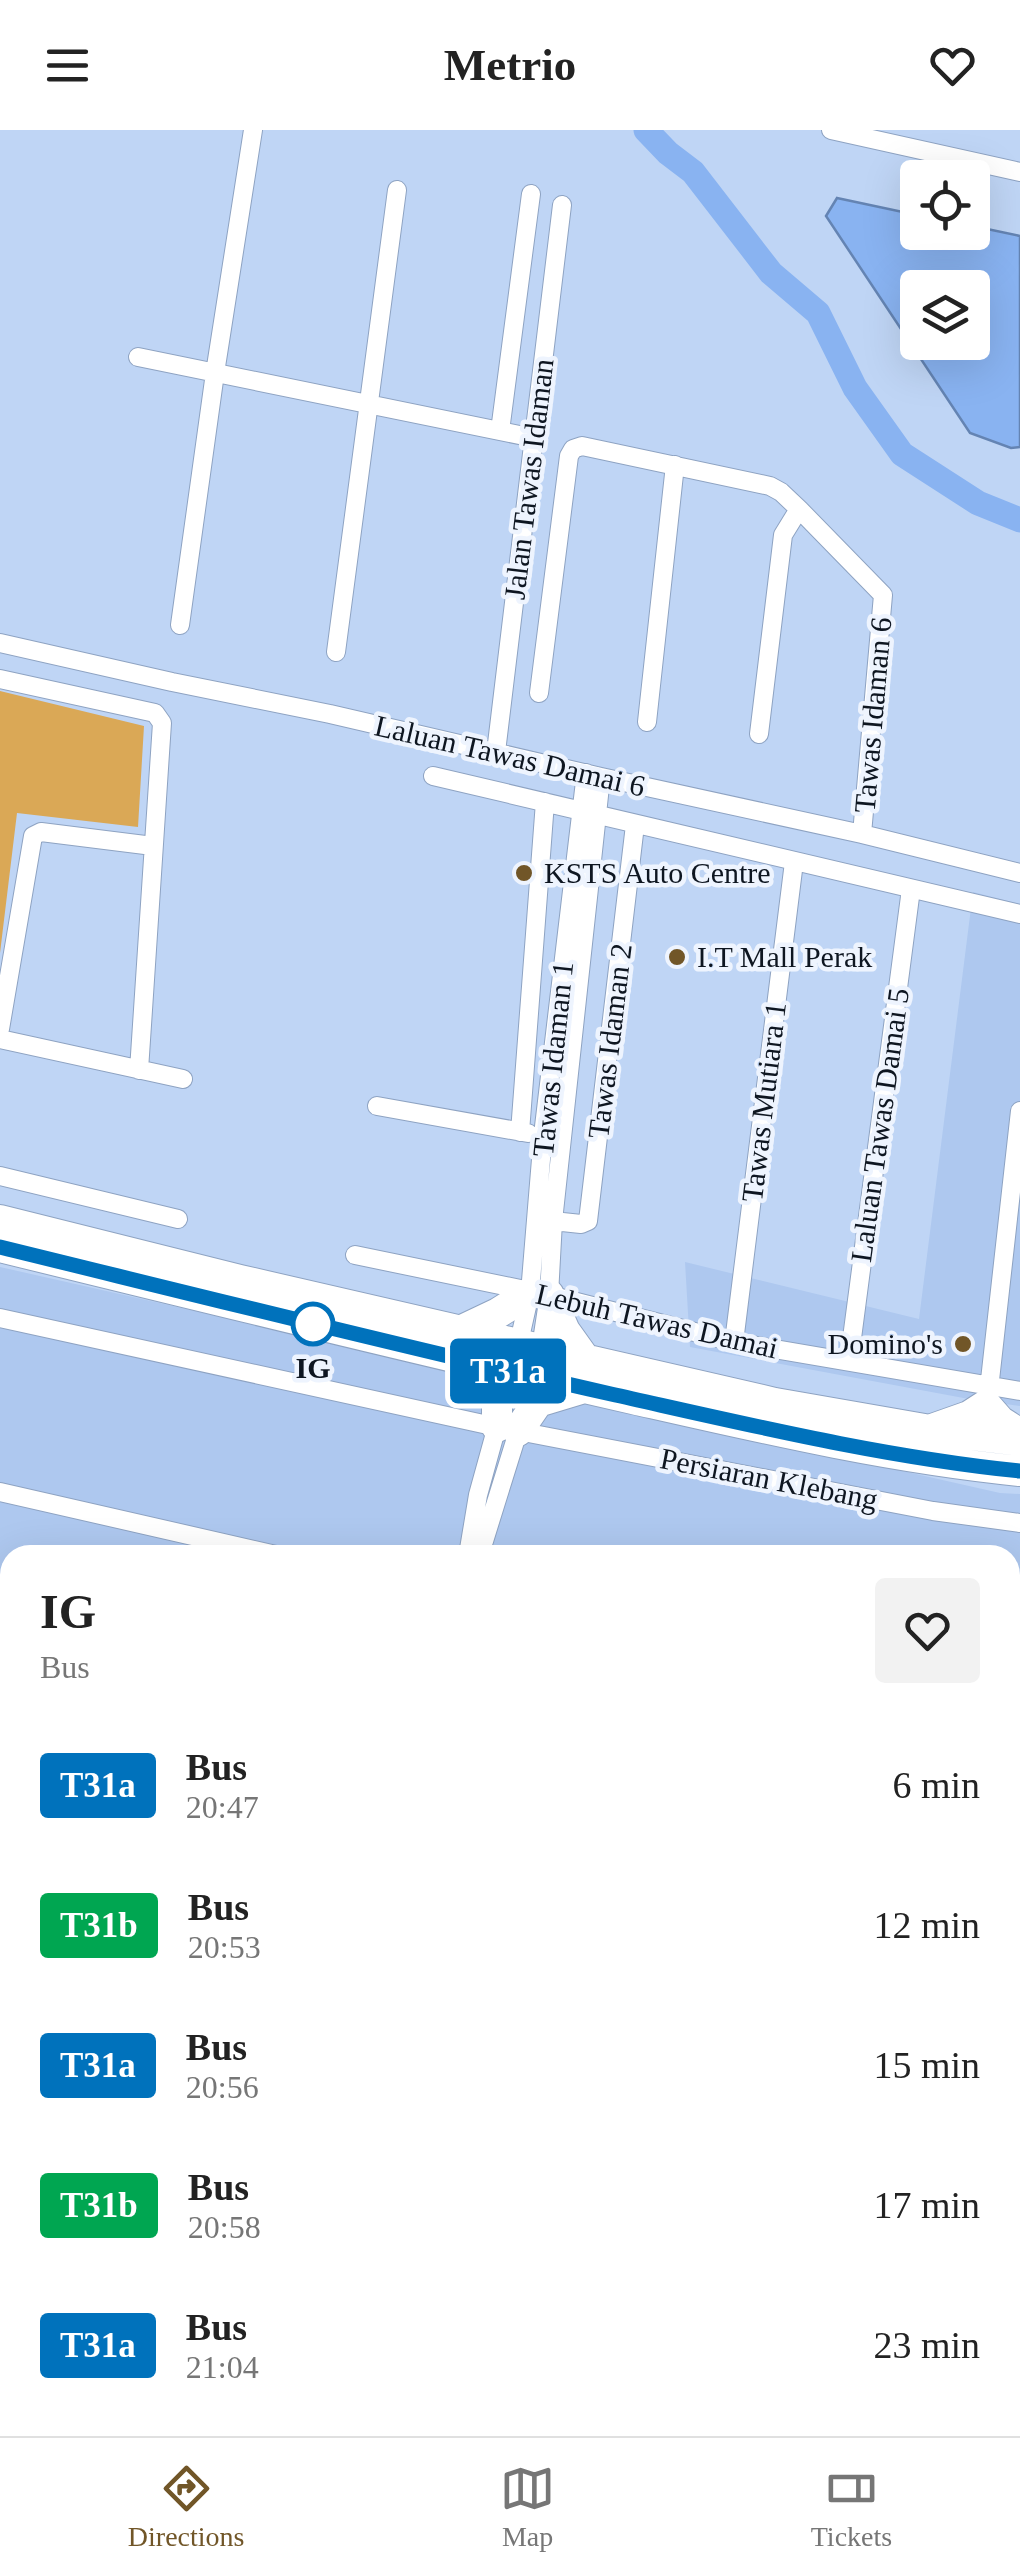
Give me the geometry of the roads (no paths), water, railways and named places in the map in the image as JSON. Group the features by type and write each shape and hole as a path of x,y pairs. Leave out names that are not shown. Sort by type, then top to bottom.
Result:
{"highway":[{"path":"0,1220 460,1331 518,1362"},
{"path":"0,1248 584,1374 772,1430 928,1444 1020,1471"},
{"path":"460,1331 540,1294 565,1331 584,1374"},
{"path":"518,1362 496,1384 508,1429 538,1402 584,1374"},
{"path":"928,1444 969,1416 988,1396 1000,1421 1020,1437"},
{"path":"928,1444 935,1455 966,1450 981,1436 1020,1437"},
{"path":"981,1436 994,1455 1020,1462"}],"street":[{"path":"180,625 252,130"},
{"path":"831,130 1020,172"},
{"path":"336,652 397,190"},
{"path":"500,431 531,194"},
{"name":"Jalan Tawas Idaman","path":"496,752 562,205"},
{"path":"138,357 534,438"},
{"name":"Tawas Idaman 6","path":"539,693 573,449 582,446 770,486 799,509 881,591 884,599 862,834"},
{"path":"647,722 675,465"},
{"path":"759,734 783,535 799,509"},
{"name":"Laluan Tawas Damai 6","path":"0,642 1020,872"},
{"path":"0,678 156,713 162,723 139,1070"},
{"name":"Tawas Idaman 1","path":"508,1429 518,1362 540,1294 553,1221 563,1043 594,775"},
{"name":"Laluan Tawas Damai 6","path":"433,776 1020,914"},
{"path":"520,1132 545,802"},
{"name":"Tawas Idaman 2","path":"553,1221 588,1221 635,825"},
{"path":"0,1028 33,836 41,832 153,846"},
{"name":"Tawas Mutiara 1","path":"734,1342 794,862"},
{"name":"Laluan Tawas Damai 5","path":"849,1362 912,889"},
{"path":"0,1040 184,1079"},
{"path":"563,1043 609,1049"},
{"name":"Tawas Idaman 1","path":"540,1294 543,1135 563,1043"},
{"path":"377,1106 543,1135"},
{"path":"981,1436 1012,1260 1020,1111"},
{"path":"0,1176 178,1219"},
{"name":"Lebuh Tawas Damai","path":"355,1255 988,1396 1020,1391"},
{"name":"Persiaran Klebang","path":"0,1318 508,1429 933,1511 1020,1524"},
{"path":"470,1545 478,1495 508,1429"},
{"path":"482,1545 508,1429"},
{"path":"0,1492 232,1545"}],"waterway":[{"path":"646,130 693,172 771,273 818,313 855,388 902,454 978,503 1020,520"}],"place":[{"name":"KSTS Auto Centre","path":"524,873"},
{"name":"I.T Mall Perak","path":"677,957"},
{"name":"IG","path":"313,1324"},
{"name":"Domino's","path":"963,1344"}]}
